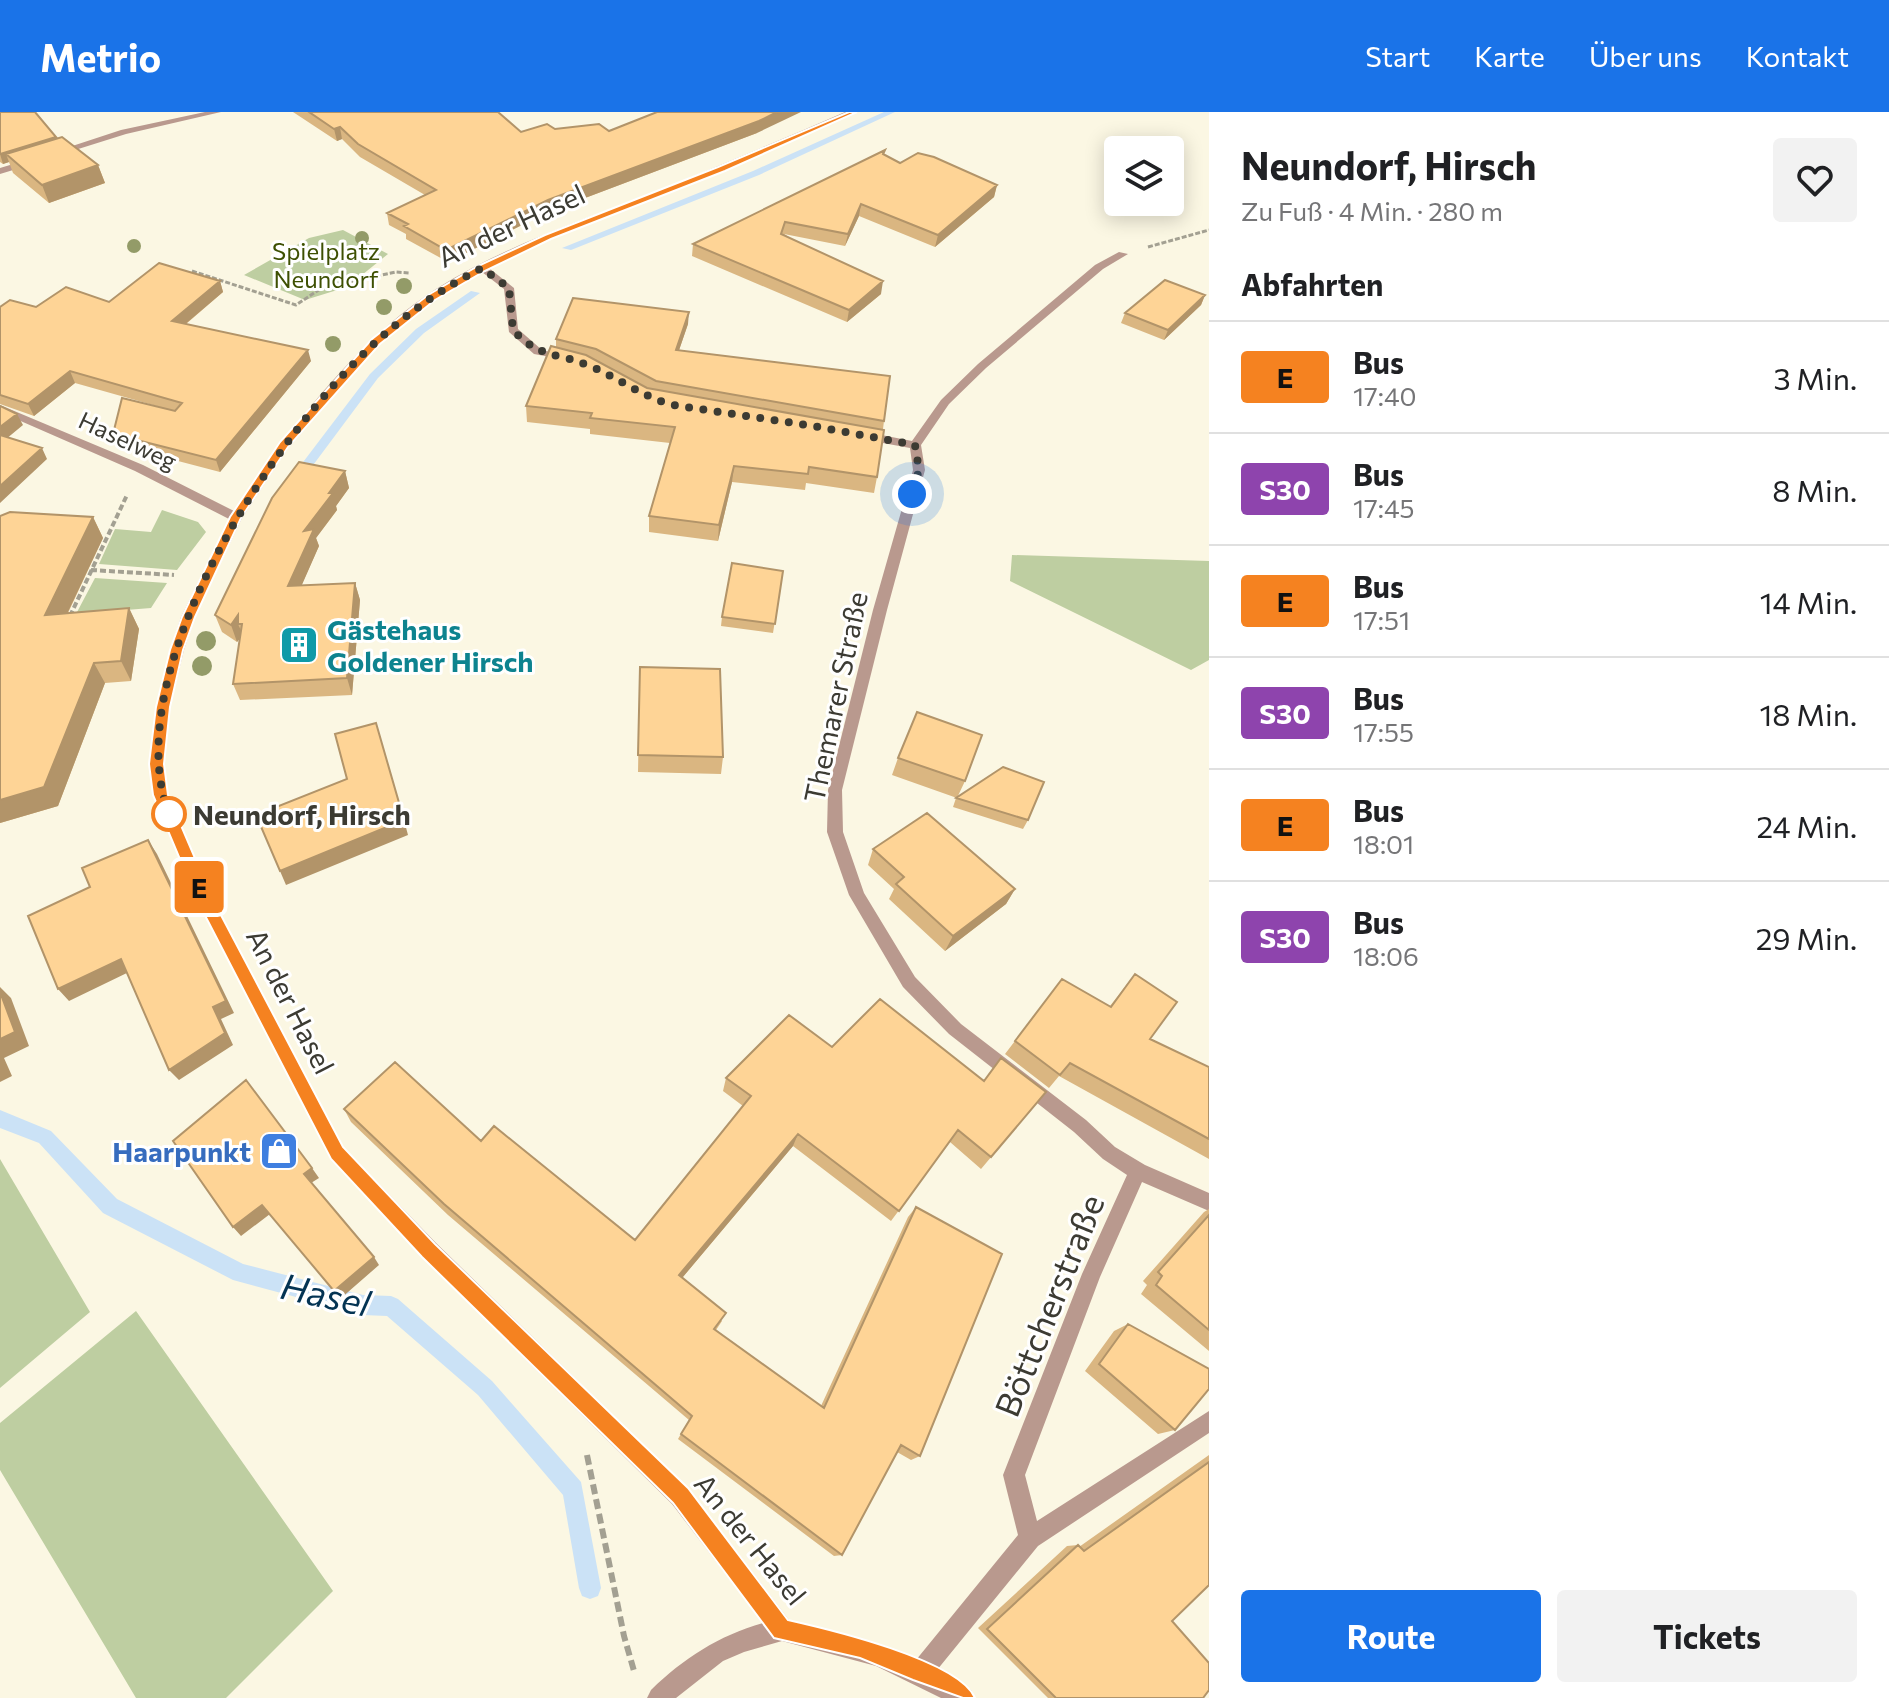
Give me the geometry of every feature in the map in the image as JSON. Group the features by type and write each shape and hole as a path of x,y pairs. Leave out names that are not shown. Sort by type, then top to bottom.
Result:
{"street":[{"path":"52,155 124,132 217,112"},
{"name":"An der Hasel","path":"852,112 721,169 548,237 482,268 431,297 376,342 284,445 236,517 177,650 163,707 157,764 161,795 187,861 337,1153 429,1250 680,1496 782,1630 860,1647 921,1672 963,1698"},
{"path":"0,171 37,159"},
{"path":"842,431 915,445 945,402 982,366 1099,267 1123,254"},
{"path":"482,268 509,288 513,330 523,341 538,352 580,363"},
{"name":"Haselweg","path":"0,408 139,468 236,517"},
{"name":"Themarer Straße","path":"915,445 919,470 835,790 835,832 857,895 909,982 955,1029 1080,1126 1109,1153 1138,1171"},
{"path":"1138,1171 1209,1202"},
{"name":"Böttcherstraße","path":"1030,1538 1014,1475 1092,1274 1138,1171"},
{"path":"921,1672 1030,1538 1209,1421"},
{"path":"650,1692 707,1654 742,1639 782,1630"}],"path":[{"path":"1123,254 1209,230"},
{"path":"192,271 296,305 323,287 396,272"},
{"path":"66,624 114,522"},
{"path":"91,570 208,577"},
{"path":"586,1404 587,1478 604,1530 625,1647 650,1692"}],"green space":[{"name":"Spielplatz Neundorf","path":"343,230 388,254 347,287 305,300 244,275 309,238"},
{"path":"162,510 198,522 206,532 177,570 99,564 115,529 151,532"},
{"path":"1012,555 1209,561 1209,660 1191,670 1010,581"},
{"path":"95,578 167,583 151,608 76,614"},
{"path":"0,1159 90,1312 0,1388"},
{"path":"136,1311 333,1591 226,1698 136,1698 0,1470 0,1423"}],"building":[{"path":"0,112 35,112 56,137 0,154"},
{"path":"309,112 498,112 521,132 547,124 555,129 599,124 609,131 657,112 777,112 548,200 446,250 387,213 436,190 358,144 340,127 334,129"},
{"path":"62,137 98,165 42,185 6,154"},
{"path":"885,150 883,154 900,163 918,153 934,157 997,185 938,235 861,204 848,234 785,222 781,234 883,281 849,310 693,244"},
{"path":"159,263 220,281 172,321 308,350 216,460 113,434 122,398 175,411 182,403 70,371 28,404 0,395 0,307 10,300 36,307 66,287 109,302"},
{"path":"1165,280 1205,295 1168,330 1125,313"},
{"path":"573,298 689,312 676,350 890,376 884,421 656,381 596,349 556,339"},
{"path":"551,346 586,355 647,388 884,430 877,477 809,467 808,474 734,466 719,525 649,516 675,427 590,418 592,413 526,406"},
{"path":"0,406 17,414 0,427"},
{"path":"0,435 42,448 0,486"},
{"path":"299,462 345,471 329,493 333,493 304,531 314,529 288,586 355,583 347,678 233,684 242,624 238,624 238,615 231,625 215,615 272,498"},
{"path":"10,512 93,517 45,615 129,608 121,661 94,663 44,787 0,800 0,516"},
{"path":"732,563 783,571 775,624 722,617"},
{"path":"640,667 720,669 723,757 638,755"},
{"path":"917,712 982,735 965,781 898,758"},
{"path":"376,723 404,820 280,871 256,815 347,779 335,734"},
{"path":"1003,767 1044,782 1028,820 956,798"},
{"path":"927,813 1015,889 953,936 896,884 904,877 873,849"},
{"path":"148,840 226,1001 213,1007 225,1033 169,1070 121,959 58,989 28,916 90,887 82,868"},
{"path":"1135,974 1177,1002 1150,1039 1209,1067 1209,1139 1070,1063 1060,1075 1015,1041 1062,979 1111,1007"},
{"path":"0,992 15,1032 0,1039"},
{"path":"880,999 984,1081 1001,1058 1046,1092 991,1157 958,1130 899,1211 798,1134 679,1275 726,1313 714,1329 824,1408 916,1207 1002,1254 920,1456 901,1445 842,1555 681,1434 692,1416 444,1204 344,1109 395,1062 481,1141 494,1126 635,1240 751,1096 726,1078 789,1015 832,1047"},
{"path":"246,1080 312,1168 304,1174 374,1257 334,1291 262,1205 233,1227 173,1141"},
{"path":"1209,1215 1209,1330 1156,1285 1162,1276 1158,1272"},
{"path":"1128,1324 1209,1369 1209,1389 1175,1430 1099,1364"},
{"path":"1209,1462 1209,1585 1172,1621 1209,1663 1209,1690 1203,1698 1056,1698 987,1629 1078,1545 1084,1551"}],"waterway":[{"path":"567,248 756,173 891,112"},
{"path":"295,481 374,376 420,331 475,293"},
{"name":"Hasel","path":"0,1119 45,1137 110,1206 240,1273 363,1305 391,1306 485,1388 573,1490 590,1588"}],"bus line":[{"name":"E","path":"852,112 721,169 548,237 482,268 431,297 376,342 303,421 236,517 188,617 177,650 163,707 157,764 161,795 205,900 337,1153 429,1250 680,1496 782,1630 860,1647 921,1672 963,1698"}],"place":[{"name":"Gästehaus Goldener Hirsch","path":"299,645"},
{"name":"Neundorf, Hirsch","path":"169,814"},
{"name":"Haarpunkt","path":"279,1151"}],"route":[{"path":"169,814 171,820 161,795 157,764 163,707 188,617 236,517 303,421 376,342 431,297 482,268 509,288 513,330 538,352 591,366 651,399 673,405 915,445 919,470 912,494"}]}
